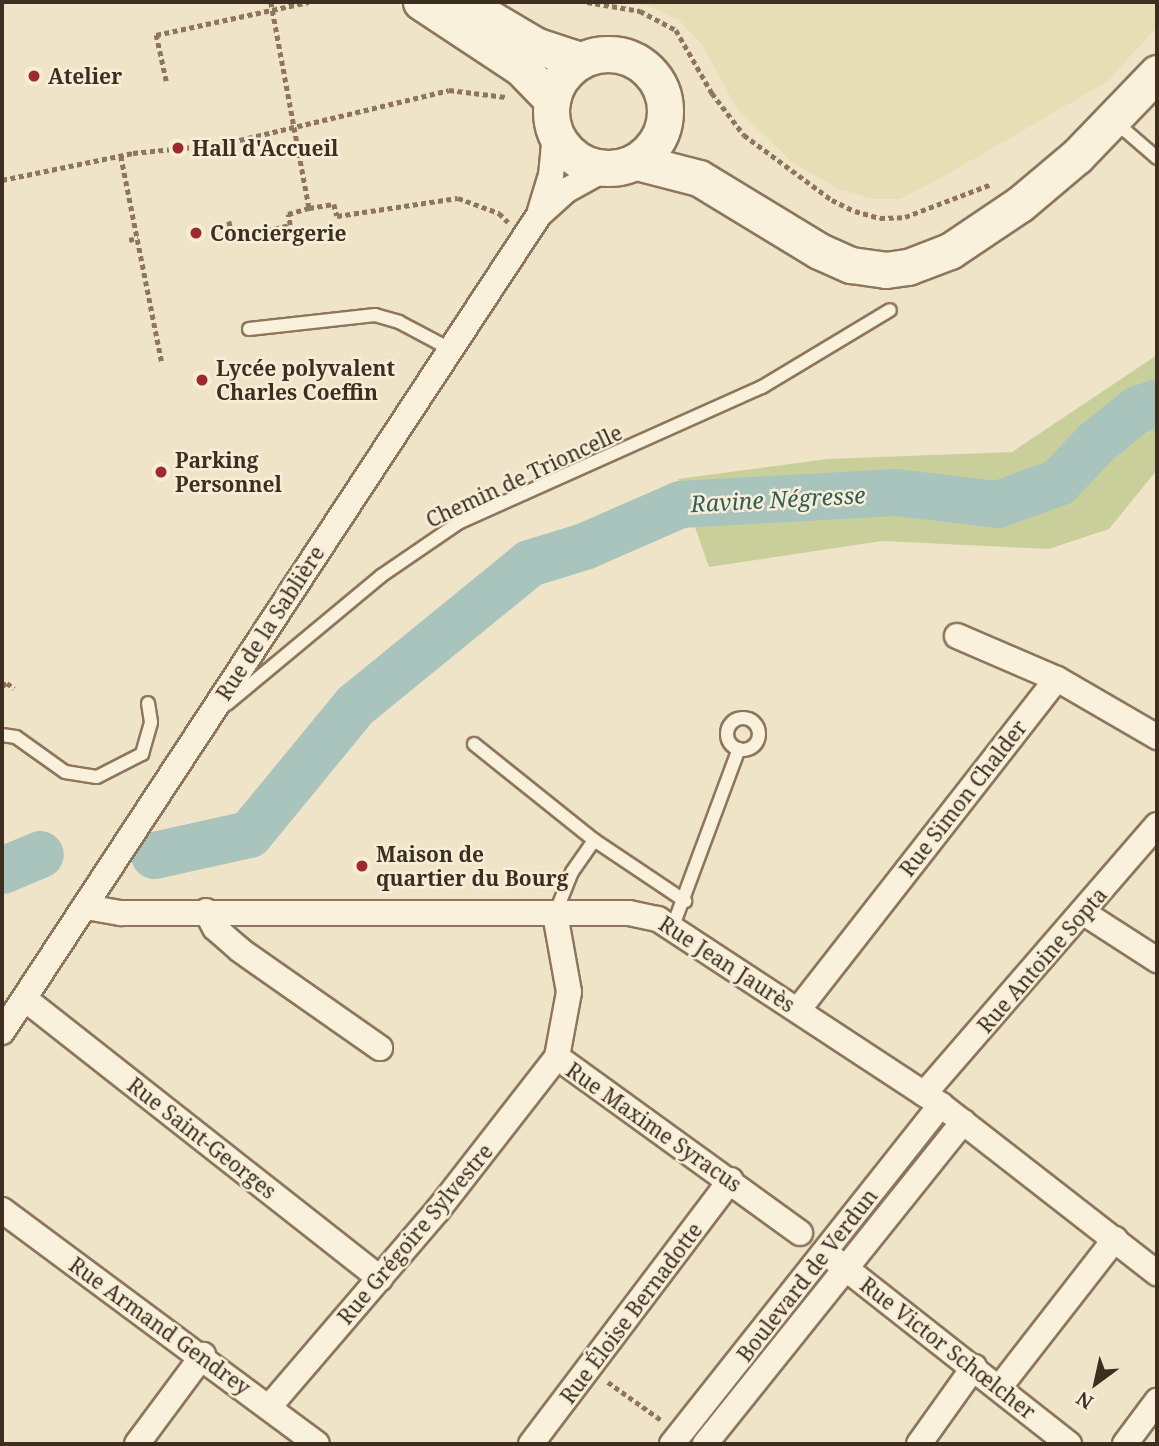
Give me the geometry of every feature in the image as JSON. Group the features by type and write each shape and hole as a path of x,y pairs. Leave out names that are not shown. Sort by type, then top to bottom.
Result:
{"main road":[{"path":"421,2 521,68 552,100"},
{"path":"463,2 537,46 580,61"},
{"path":"721,189 685,146 666,110 660,87 646,68 626,56 603,54 580,61 561,77 552,100 555,134 567,151 585,164 674,168 721,189 836,259 867,270 908,267 950,251 1020,204 1113,120 1157,73"},
{"path":"621,165 653,148 663,130 666,110"}],"street":[{"name":"Rue de la Sablière","path":"539,215 551,176 555,134"},
{"name":"Rue de la Sablière","path":"2,1032 539,215 567,190 621,165"},
{"path":"957,636 1056,679 1157,737"},
{"name":"Rue Simon Chalder","path":"798,1010 1056,679"},
{"name":"Rue Antoine Sopta","path":"932,1099 1157,825"},
{"name":"Rue Jean Jaurès","path":"86,907 121,913 206,911 645,914 673,926 932,1099 1157,1273"},
{"path":"206,911 215,928 240,950 380,1048"},
{"path":"1084,913 1157,960"},
{"name":"Rue Maxime Syracus","path":"555,914 569,992 557,1057 731,1180 800,1233"},
{"name":"Rue Saint-Georges","path":"25,999 380,1278"},
{"name":"Rue Grégoire Sylvestre","path":"269,1407 380,1278 557,1057"},
{"name":"Boulevard de Verdun","path":"682,1441 826,1253 932,1099"},
{"name":"Boulevard de Verdun","path":"705,1444 963,1122"},
{"name":"Rue Éloise Bernadotte","path":"531,1444 591,1369 731,1180"},
{"name":"Rue Armand Gendrey","path":"2,1210 203,1355 317,1444"},
{"path":"999,1388 1115,1239"},
{"name":"Rue Victor Schœlcher","path":"826,1253 1069,1444"},
{"path":"137,1444 203,1355"},
{"path":"919,1444 974,1367"},
{"path":"1125,1444 1157,1401"}],"lane":[{"path":"1113,120 1157,158"},
{"name":"Chemin de Trioncelle","path":"204,724 429,541 460,522 762,387 890,310"},
{"path":"249,329 375,315 399,322 450,349"},
{"path":"2,735 16,737 65,772 97,777 142,754 151,722 148,703"},
{"path":"474,744 594,840 685,901"},
{"path":"673,926 685,901 739,749"},
{"path":"555,914 572,872 594,840"}],"path":[{"path":"271,2 309,208"},
{"path":"166,81 156,35 308,2"},
{"path":"587,2 640,11 676,30 712,93 744,135 832,200 855,211 880,218 905,217 929,212 999,181"},
{"path":"2,180 121,156 223,144 449,90 552,100"},
{"path":"121,156 162,363"},
{"path":"229,221 233,238 289,225 288,214 309,208 334,204 337,216 458,198 499,213 523,238"},
{"path":"129,240 138,238"},
{"path":"2,686 7,683 14,688"},
{"path":"591,1369 682,1441"}],"shaded area":[{"path":"639,2 1157,2 1157,27 1108,81 934,182 900,199 873,199 839,189 793,163 737,109 703,46 678,19"}],"green space":[{"path":"1157,355 1157,470 1109,529 1049,549 882,541 709,567 678,479 827,459 1012,452"}],"waterway":[{"name":"Ravine Négresse","path":"154,855 249,834 355,705 529,563 584,546 680,504 895,492 997,504 1058,482 1096,442 1137,409 1157,402"},
{"name":"Ravine Négresse","path":"2,870 40,854"}],"place":[{"name":"Atelier","path":"34,76"},
{"name":"Hall d'Accueil","path":"178,148"},
{"name":"Conciergerie","path":"196,233"},
{"name":"Lycée polyvalent Charles Coeffin","path":"202,380"},
{"name":"Parking Personnel","path":"161,472"},
{"name":"Maison de quartier du Bourg","path":"362,866"}]}
